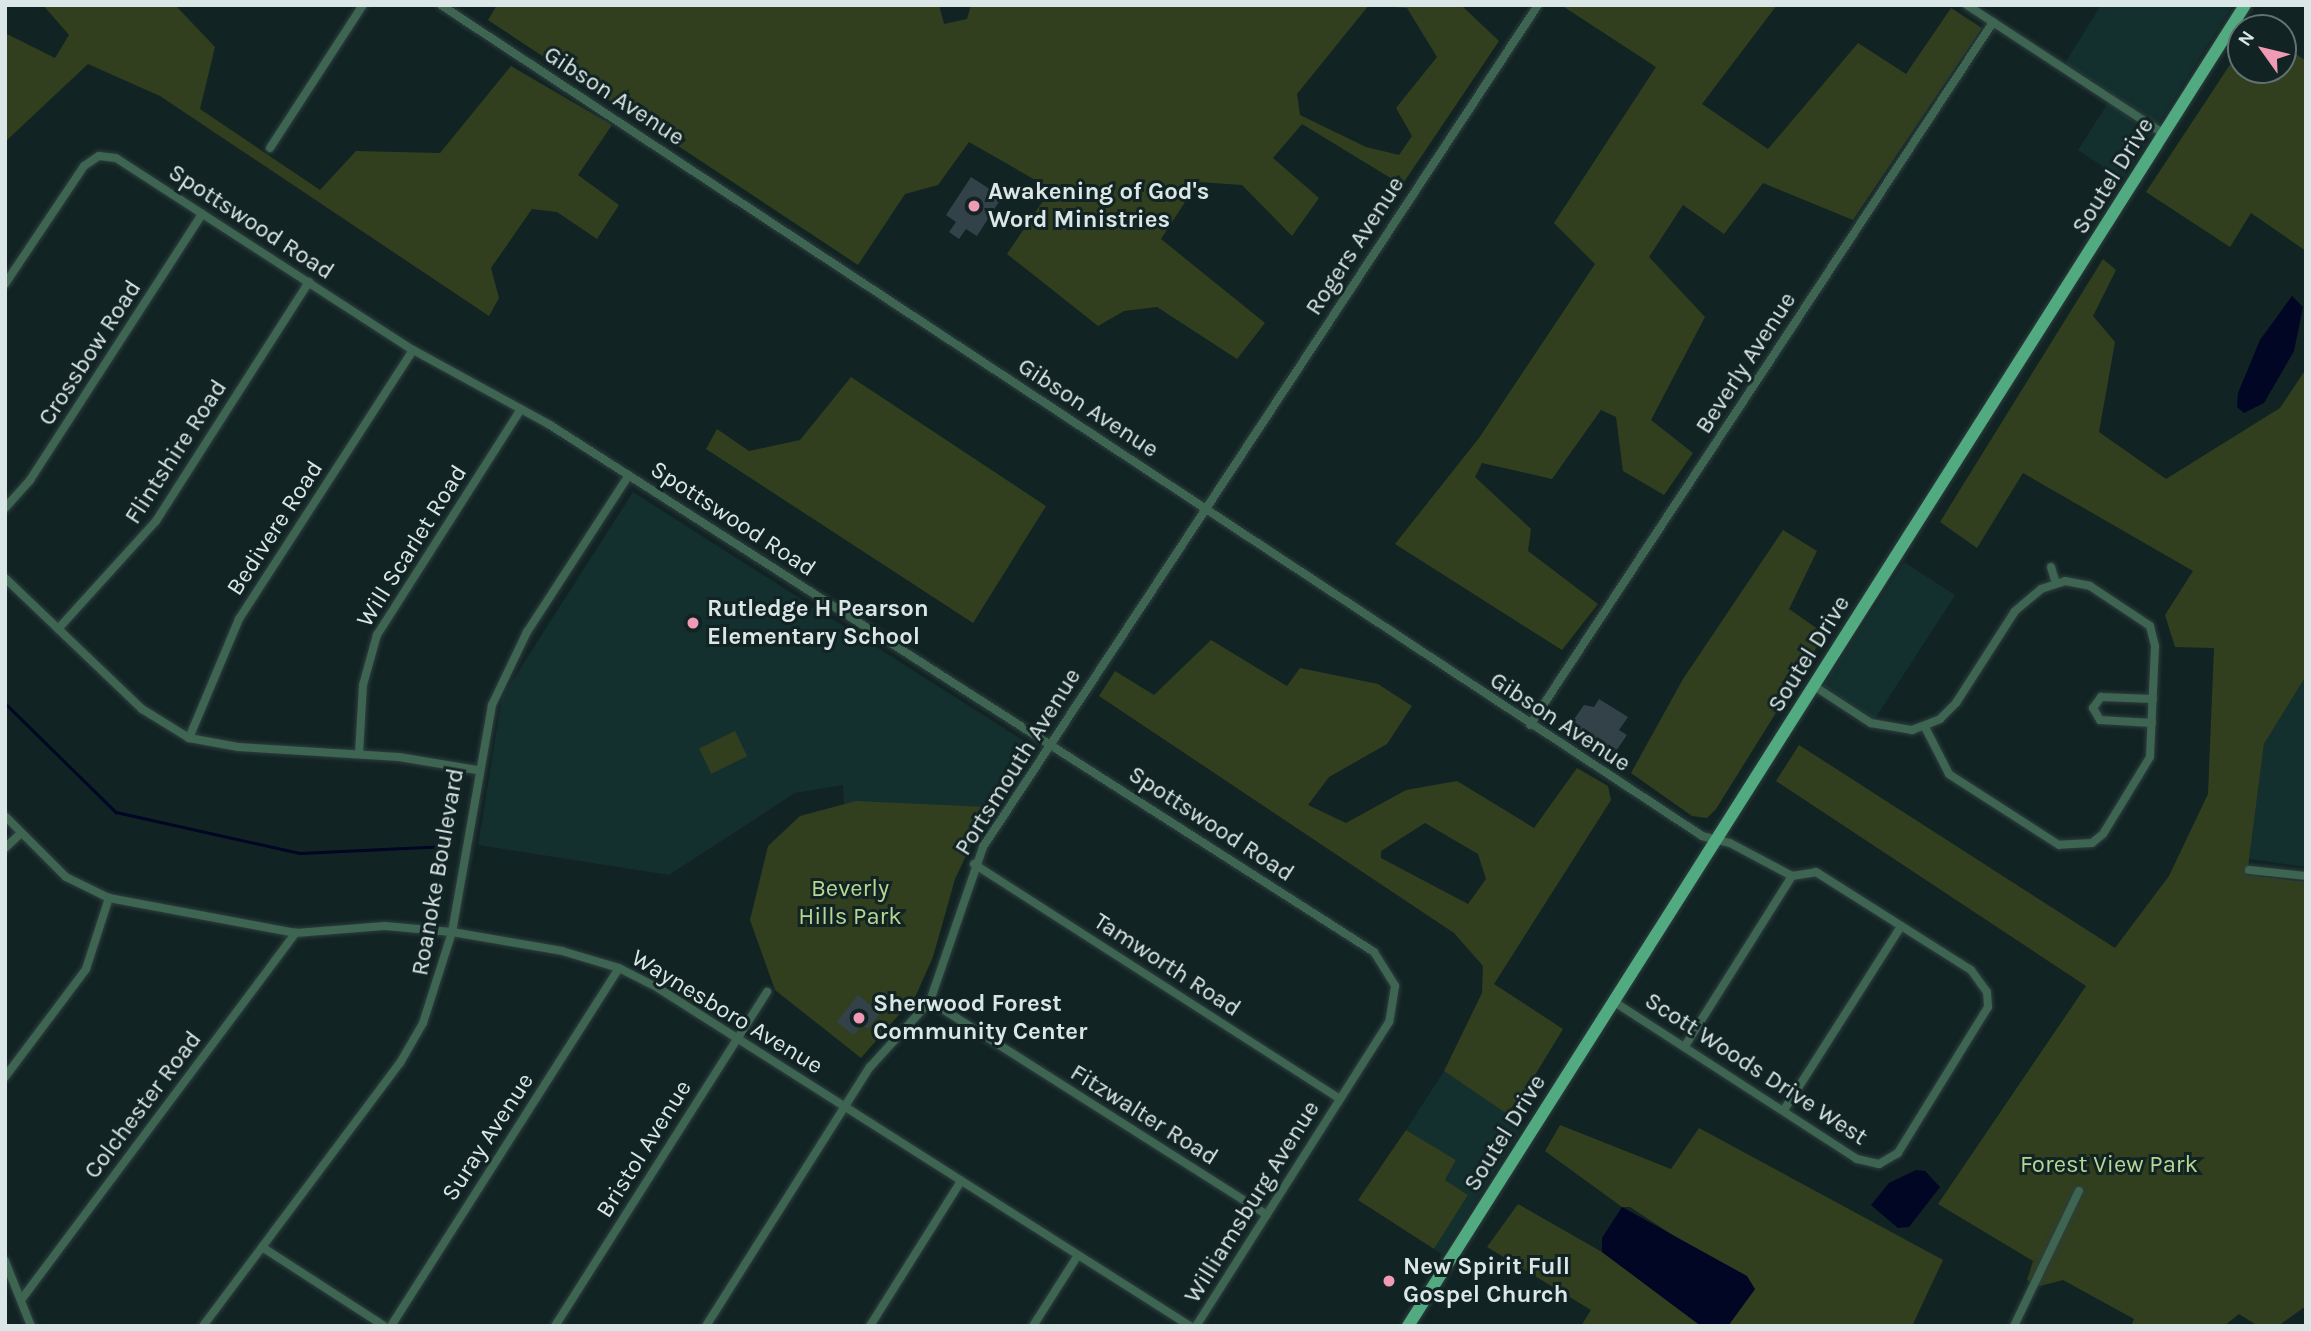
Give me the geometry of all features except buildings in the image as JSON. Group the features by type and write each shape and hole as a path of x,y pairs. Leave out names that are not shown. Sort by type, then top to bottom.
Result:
{"main road":[{"name":"Soutel Drive","path":"1408,1326 2245,5"}],"street":[{"path":"270,148 363,5"},
{"name":"Gibson Avenue","path":"441,5 1702,836 1716,839 1792,876"},
{"name":"Rogers Avenue","path":"1206,509 1538,5"},
{"path":"1967,5 2164,134"},
{"name":"Beverly Avenue","path":"1530,725 1993,22"},
{"name":"Spottswood Road","path":"5,284 84,166 99,156 116,158 413,350 521,409 629,475 1050,744 1385,963 1395,986 1394,1009 1340,1099"},
{"name":"Crossbow Road","path":"5,508 30,480 202,214"},
{"name":"Flintshire Road","path":"58,629 156,521 309,282"},
{"name":"Bedivere Road","path":"190,738 239,619 413,350"},
{"name":"Will Scarlet Road","path":"359,754 363,685 377,635 521,409"},
{"name":"Roanoke Boulevard","path":"203,1326 412,1044 434,999 452,932 477,770 492,705 515,653 629,475"},
{"name":"Portsmouth Avenue","path":"706,1326 870,1067 930,1001 974,864 1206,509"},
{"path":"2051,567 2056,583"},
{"path":"5,578 142,709 190,738 239,747 359,754 477,770"},
{"path":"1814,686 1886,729 1925,727 1956,703 2015,611 2056,583 2091,586 2150,626 2155,646 2152,723 2146,768 2103,834 2081,848 2059,845 1949,774 1925,727"},
{"path":"2152,723 2100,720 2093,708 2101,697 2153,699"},
{"name":"Waynesboro Avenue","path":"5,816 66,877 109,898 296,933 385,926 452,932 562,951 619,968 737,1038 1190,1326"},
{"path":"5,848 21,833"},
{"name":"Tamworth Road","path":"974,864 1340,1099"},
{"path":"2249,870 2306,876"},
{"path":"1685,1046 1792,876 1816,872 1901,926 1784,1110"},
{"path":"5,1077 86,969 109,898"},
{"name":"Scott Woods Drive West","path":"1614,1001 1857,1159 1879,1164 1898,1153 1976,1031 1987,1007 1987,992 1971,971 1901,926"},
{"name":"Colchester Road","path":"21,1300 296,933"},
{"name":"Suray Avenue","path":"391,1326 619,968"},
{"name":"Bristol Avenue","path":"555,1326 767,992"},
{"name":"Fitzwalter Road","path":"930,1001 1267,1215"},
{"name":"Williamsburg Avenue","path":"1196,1326 1340,1099"},
{"path":"870,1326 961,1181"},
{"path":"2014,1326 2079,1191"},
{"path":"261,1247 384,1326"},
{"path":"1033,1326 1078,1255"},
{"path":"5,1261 31,1326"}],"shaded area":[{"path":"2101,5 2233,5 2123,180 2078,150 2113,95 2065,63"},
{"path":"2292,296 2303,307 2294,351 2264,403 2244,413 2237,407 2238,393 2260,340"},
{"name":"Rutledge H Pearson Elementary School","path":"633,492 1032,746 989,807 844,804 843,785 795,793 669,875 478,845 502,697"},
{"path":"1904,562 1955,595 1875,719 1823,686"},
{"path":"2306,676 2306,867 2249,859 2264,744"},
{"path":"1444,1071 1524,1125 1442,1255 1434,1249 1468,1195 1445,1180 1456,1160 1406,1130"},
{"path":"1916,1170 1925,1171 1940,1187 1909,1227 1898,1228 1871,1205 1889,1183"},
{"path":"1622,1207 1747,1276 1755,1289 1728,1326 1701,1326 1602,1252 1602,1238"}],"green space":[{"path":"43,5 175,5 215,47 200,109 320,190 356,151 440,153 511,66 612,125 578,175 619,205 597,239 557,212 532,209 491,268 499,298 489,316 160,96 88,64 5,142 5,33 55,58 69,35"},
{"path":"497,5 939,5 944,24 967,19 971,5 1369,5 1297,94 1300,115 1366,147 1399,155 1412,136 1396,108 1437,57 1407,8 1373,5 1461,5 1499,41 1402,185 1302,124 1273,158 1319,198 1292,236 1242,185 1198,182 1161,239 1265,323 1237,359 1157,307 1124,311 1098,326 1007,254 1051,189 969,142 938,185 905,194 858,265 488,20"},
{"path":"1561,5 1777,5 1702,104 1768,149 1858,43 1906,74 1951,8 1982,28 1853,220 1763,183 1724,234 1683,205 1649,257 1705,317 1651,420 1693,453 1664,495 1623,471 1616,417 1601,410 1552,479 1482,463 1475,477 1531,529 1528,551 1598,604 1562,650 1395,544 1479,438 1595,264 1554,223 1656,67"},
{"path":"2297,55 2306,61 2306,251 2251,213 2230,247 2146,192 2227,69 2227,84 2297,84"},
{"name":"Forest View Park","path":"2103,259 2116,270 2093,316 2115,342 2099,432 2166,479 2280,408 2306,369 2306,676 2264,744 2247,875 2306,882 2306,1306 2278,1326 2258,1326 2239,1314 2224,1326 2131,1326 2134,1319 2063,1280 2040,1286 2027,1280 2033,1261 1938,1204 2086,986 1776,781 1799,745 2115,948 2169,876 2208,794 2214,648 2175,647 2165,615 2193,571 2023,473 1977,548 1940,522"},
{"path":"851,377 1046,506 973,623 706,449 717,429 749,451 800,440"},
{"path":"1783,530 1817,551 1789,609 1825,634 1716,809 1707,818 1692,816 1631,773 1683,679"},
{"path":"1211,640 1287,686 1300,668 1378,684 1412,706 1387,744 1329,777 1308,805 1346,823 1406,790 1457,781 1534,828 1577,768 1608,786 1611,800 1494,984 1563,1029 1510,1116 1444,1071 1482,993 1483,966 1454,933 1099,696 1115,671 1154,695","holes":["1425,823 1478,854 1486,879 1468,904 1381,858 1381,851"]},
{"path":"735,731 747,756 711,774 699,749"},
{"name":"Beverly Hills Park","path":"856,801 989,807 955,879 933,957 916,995 861,1058 775,990 750,920 768,846 800,816"},
{"path":"1560,1125 1671,1169 1699,1128 1943,1260 1912,1326 1728,1326 1755,1289 1630,1207 1622,1207 1545,1151"},
{"path":"1406,1130 1456,1160 1445,1180 1468,1195 1434,1249 1358,1200"},
{"path":"1518,1204 1602,1252 1701,1326 1581,1326 1591,1310 1487,1247"}],"waterway":[{"path":"5,703 116,812 300,853 447,846"}],"place":[{"name":"Awakening of God's Word Ministries","path":"974,206"},
{"name":"Rutledge H Pearson Elementary School","path":"693,623"},
{"name":"Sherwood Forest Community Center","path":"859,1018"},
{"name":"New Spirit Full Gospel Church","path":"1389,1281"}]}
